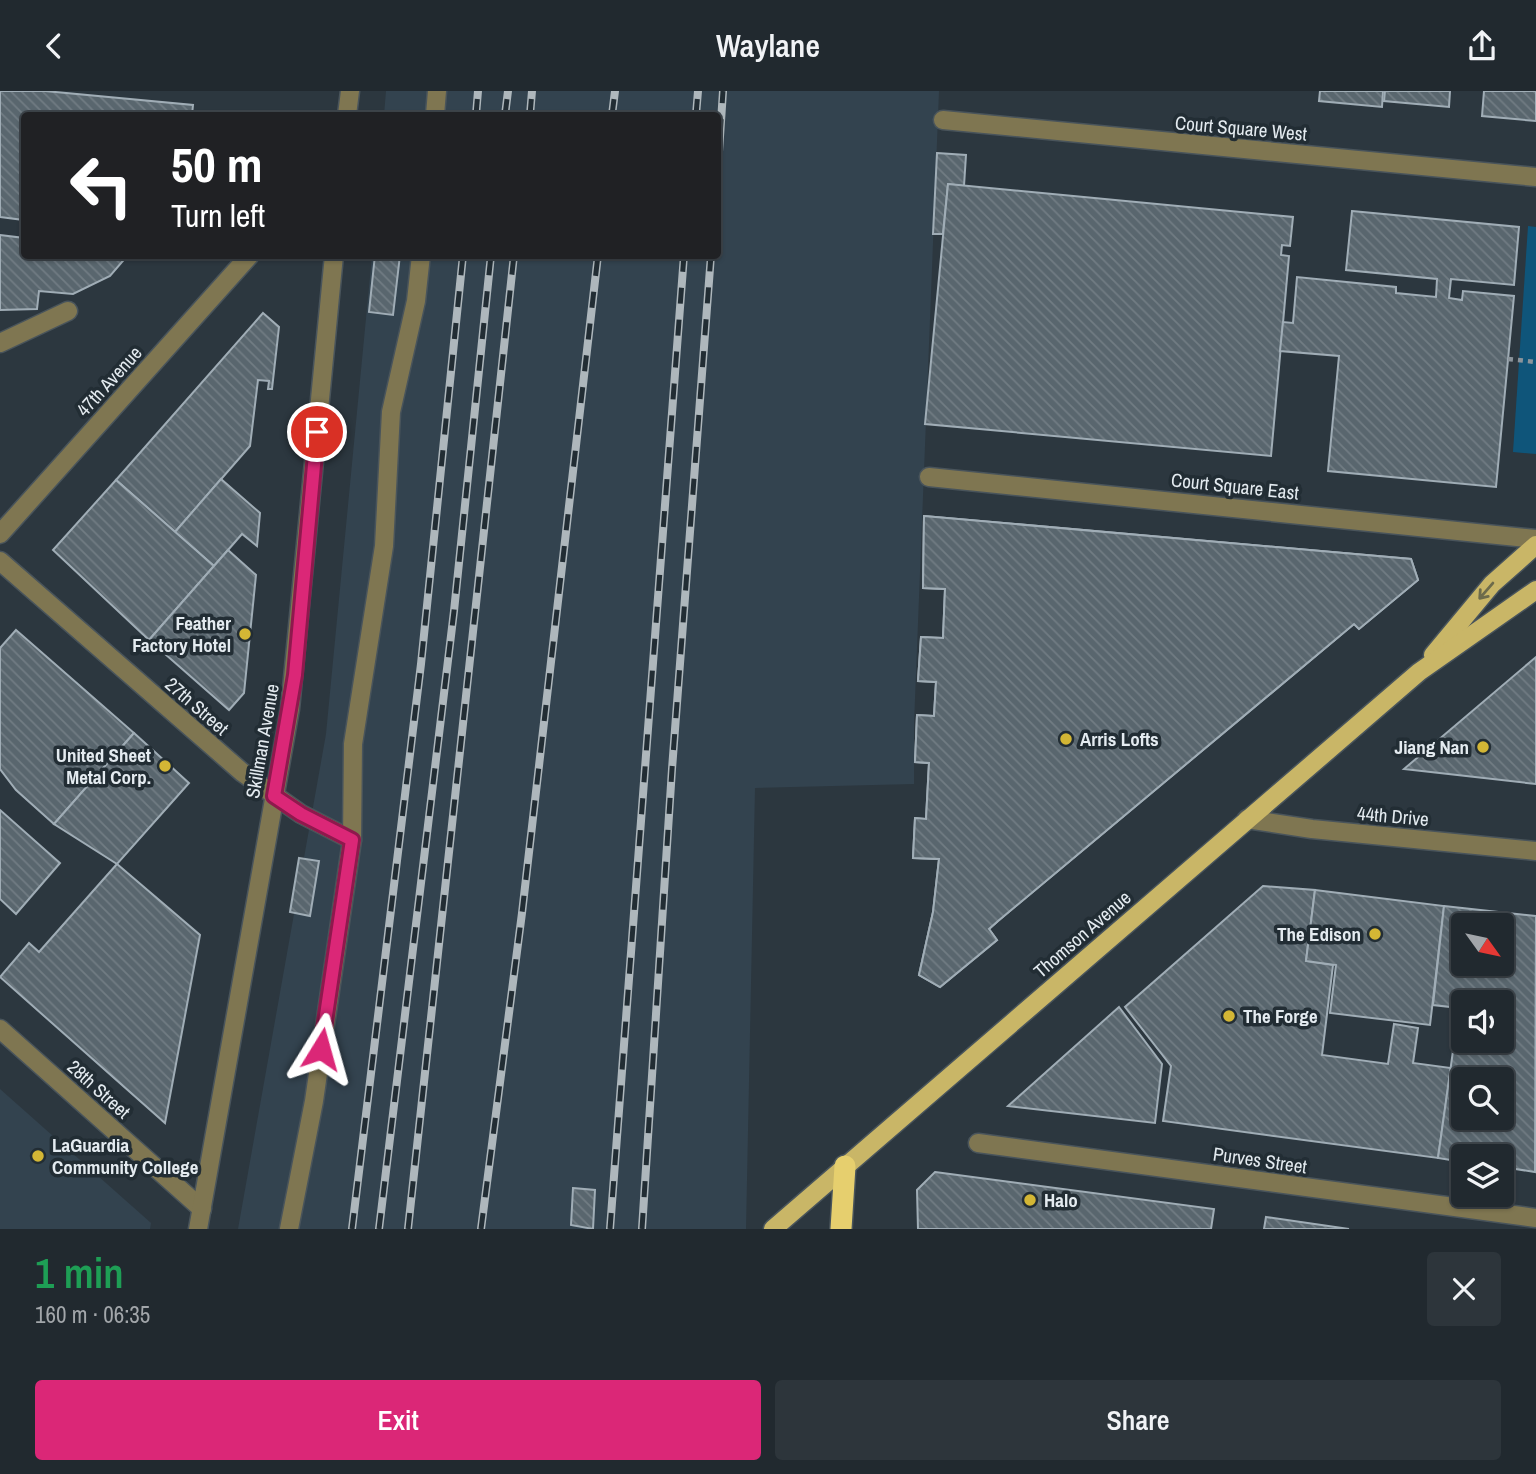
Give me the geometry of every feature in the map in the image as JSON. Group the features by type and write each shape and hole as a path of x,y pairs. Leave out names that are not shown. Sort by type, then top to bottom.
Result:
{"highway":[{"path":"841,1229 845,1166"}],"main road":[{"name":"Thomson Avenue","path":"1419,671 1492,584 1536,545"},
{"name":"Thomson Avenue","path":"773,1229 1419,671 1536,590"}],"street":[{"path":"347,112 350,91"},
{"path":"435,112 437,91"},
{"name":"Court Square West","path":"943,120 1536,177"},
{"name":"47th Avenue","path":"0,534 246,259"},
{"name":"Skillman Avenue","path":"198,1229 296,664 334,259"},
{"path":"289,1229 314,1101 352,840 353,744 384,546 391,412 416,301 421,259"},
{"path":"0,343 68,311"},
{"name":"Court Square East","path":"929,477 1536,539"},
{"name":"27th Street","path":"0,561 234,766 301,814 352,840"},
{"name":"44th Drive","path":"1247,819 1312,829 1536,851"},
{"name":"28th Street","path":"0,1029 202,1209"},
{"name":"Purves Street","path":"978,1143 1536,1218"}],"path":[{"path":"1508,359 1536,362"}],"shaded area":[{"path":"386,91 939,91 914,724 914,784 755,788 746,1229 238,1229 326,734 372,259 721,259 721,112 384,112"},
{"path":"1528,226 1536,227 1536,454 1513,452"},
{"name":"LaGuardia Community College","path":"0,1089 151,1223 150,1229 0,1229"}],"building":[{"path":"0,91 45,91 193,105 192,112 21,112 21,220 0,217"},
{"path":"1320,91 1383,91 1382,107 1319,101"},
{"path":"1385,91 1450,91 1449,107 1384,101"},
{"path":"1484,91 1536,91 1536,121 1482,116"},
{"path":"937,153 966,155 964,186 948,184 943,234 933,234"},
{"path":"948,184 1293,217 1290,246 1282,245 1281,255 1289,256 1271,456 925,424"},
{"path":"1352,211 1519,227 1514,285 1451,279 1449,298 1462,300 1463,291 1514,296 1496,487 1328,471 1339,356 1280,351 1283,322 1293,323 1297,277 1396,287 1396,293 1436,297 1437,279 1346,270"},
{"path":"0,235 21,238 21,259 125,259 110,276 73,294 39,291 37,309 0,310"},
{"path":"375,259 400,259 393,315 369,312"},
{"path":"263,313 279,327 272,389 268,389 269,381 258,380 250,446 175,532 116,480"},
{"path":"221,479 260,513 257,546 242,534 214,566 175,532"},
{"path":"116,480 214,566 149,640 53,550"},
{"name":"Arris Lofts","path":"924,516 1411,559 1418,580 1359,629 1354,624 998,921 989,929 997,940 940,987 919,975 933,912 939,859 913,858 915,818 926,819 929,763 915,762 917,715 934,716 936,682 918,681 921,637 943,638 945,589 923,588","holes":["1028,618 1138,633 1151,667 1050,751 1016,736"]},
{"name":"Arris Lofts","path":"924,516 1411,559 1418,580 1359,629 1354,624 998,921 989,929 997,940 940,987 919,975 933,912 939,859 913,858 915,818 926,819 929,763 915,762 917,715 934,716 936,682 918,681 921,637 943,638 945,589 923,588"},
{"path":"228,550 256,575 244,693 229,710 149,640"},
{"path":"16,630 134,733 54,824 16,790 0,769 0,648"},
{"path":"1536,657 1536,784 1404,769"},
{"path":"134,733 189,783 117,864 54,824"},
{"path":"0,810 60,863 16,914 0,899"},
{"path":"299,858 319,861 310,916 290,912"},
{"path":"117,864 200,935 165,1123 0,977 29,943 39,952"},
{"name":"The Forge","path":"1263,886 1315,890 1306,961 1333,965 1322,1055 1388,1064 1394,1024 1418,1028 1413,1063 1451,1068 1438,1158 1163,1121 1171,1066 1125,1007"},
{"name":"The Edison","path":"1315,890 1444,906 1430,1025 1330,1013 1336,965 1306,961"},
{"path":"1444,906 1508,913 1451,913 1451,977 1514,977 1514,914 1536,916 1535,1172 1514,1169 1514,1144 1451,1144 1451,1160 1438,1158 1453,1053 1514,1053 1514,990 1451,990 1451,1007 1433,1005"},
{"path":"1119,1007 1162,1064 1155,1123 1008,1106"},
{"name":"Halo","path":"935,1172 1214,1209 1211,1229 918,1229 917,1190"},
{"path":"573,1188 595,1190 593,1229 571,1225"},
{"path":"1266,1217 1349,1229 1264,1229"}],"railway":[{"path":"476,112 478,91"},
{"path":"505,112 508,91"},
{"path":"530,112 532,91"},
{"path":"612,112 615,91"},
{"path":"696,112 698,91"},
{"path":"721,121 723,91"},
{"path":"352,1229 421,664 463,259"},
{"path":"379,1229 454,611 491,259"},
{"path":"408,1229 514,259"},
{"path":"481,1229 522,913 598,259"},
{"path":"610,1229 684,259"},
{"path":"642,1229 672,769 711,259"}],"place":[{"name":"Feather Factory Hotel","path":"245,634"},
{"name":"Arris Lofts","path":"1066,739"},
{"name":"Jiang Nan","path":"1483,747"},
{"name":"United Sheet Metal Corp.","path":"165,766"},
{"name":"The Edison","path":"1375,934"},
{"name":"The Forge","path":"1229,1016"},
{"name":"LaGuardia Community College","path":"38,1156"},
{"name":"Halo","path":"1030,1200"}],"route":[{"path":"317,432 295,675 274,796 301,814 352,840 321,1049"}]}
